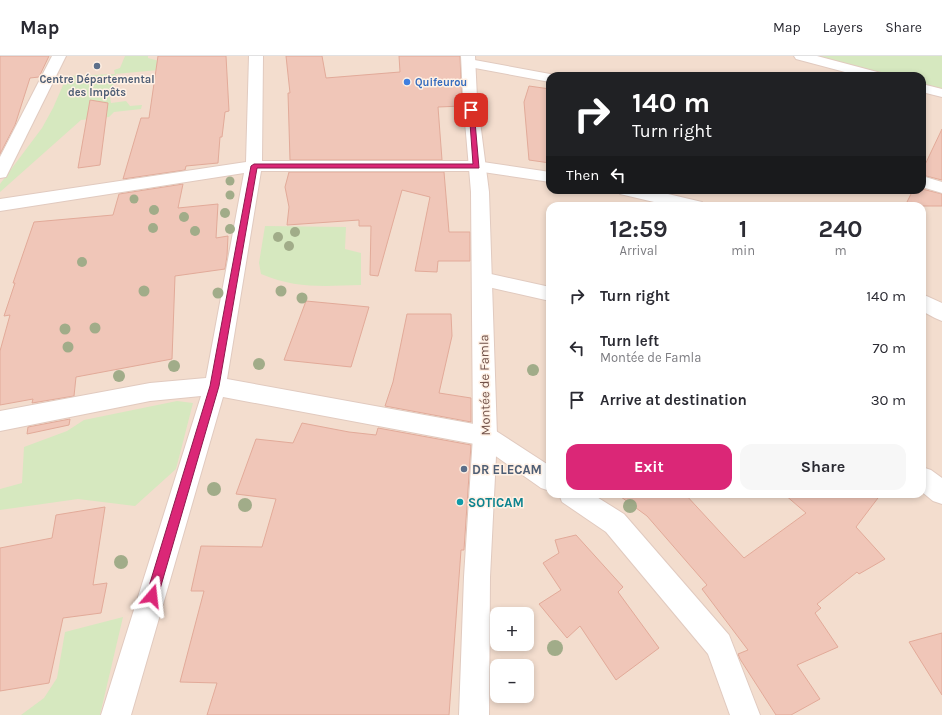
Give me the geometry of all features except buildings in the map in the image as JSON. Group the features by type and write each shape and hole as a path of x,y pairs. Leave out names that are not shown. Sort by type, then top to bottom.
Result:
{"street":[{"path":"0,173 59,56"},
{"path":"116,715 215,386 254,166 256,56"},
{"path":"801,56 861,72"},
{"path":"469,59 546,77"},
{"name":"Montée de Famla","path":"469,59 470,98 476,166 480,192 485,436 477,577 474,715"},
{"path":"926,89 942,93"},
{"path":"0,205 254,166 476,166 546,176"},
{"path":"926,182 942,188"},
{"path":"644,194 678,202"},
{"path":"482,279 546,293"},
{"path":"926,303 942,313"},
{"path":"0,421 150,392 215,386 485,436 546,477"},
{"path":"926,481 942,493"},
{"path":"578,498 615,524 719,645 745,715"}],"shaded area":[{"path":"0,56 942,56 942,715 0,715"}],"green space":[{"path":"125,56 148,56 148,58 159,61 224,64 115,74 114,70 120,68"},
{"path":"809,56 942,56 942,89 926,86 926,72 871,72"},
{"path":"116,74 110,97 111,103 126,101 130,106 142,105 141,109 114,112 109,117 81,120 0,192 0,184 42,128 53,108 67,76"},
{"path":"265,226 346,227 345,249 361,253 361,285 310,286 286,282 261,274 259,263"},
{"path":"177,401 193,403 176,469 135,506 78,499 0,510 0,489 22,483 24,447 67,431 84,420"},
{"path":"123,617 100,715 21,715 44,698 57,678 65,632"}],"place":[{"name":"Centre Départemental des Impôts","path":"97,66"},
{"name":"Quifeurou","path":"407,82"},
{"name":"DR ELECAM","path":"464,469"},
{"name":"SOTICAM","path":"460,502"}],"route":[{"path":"152,596 215,386 254,166 476,166 471,110"}]}
